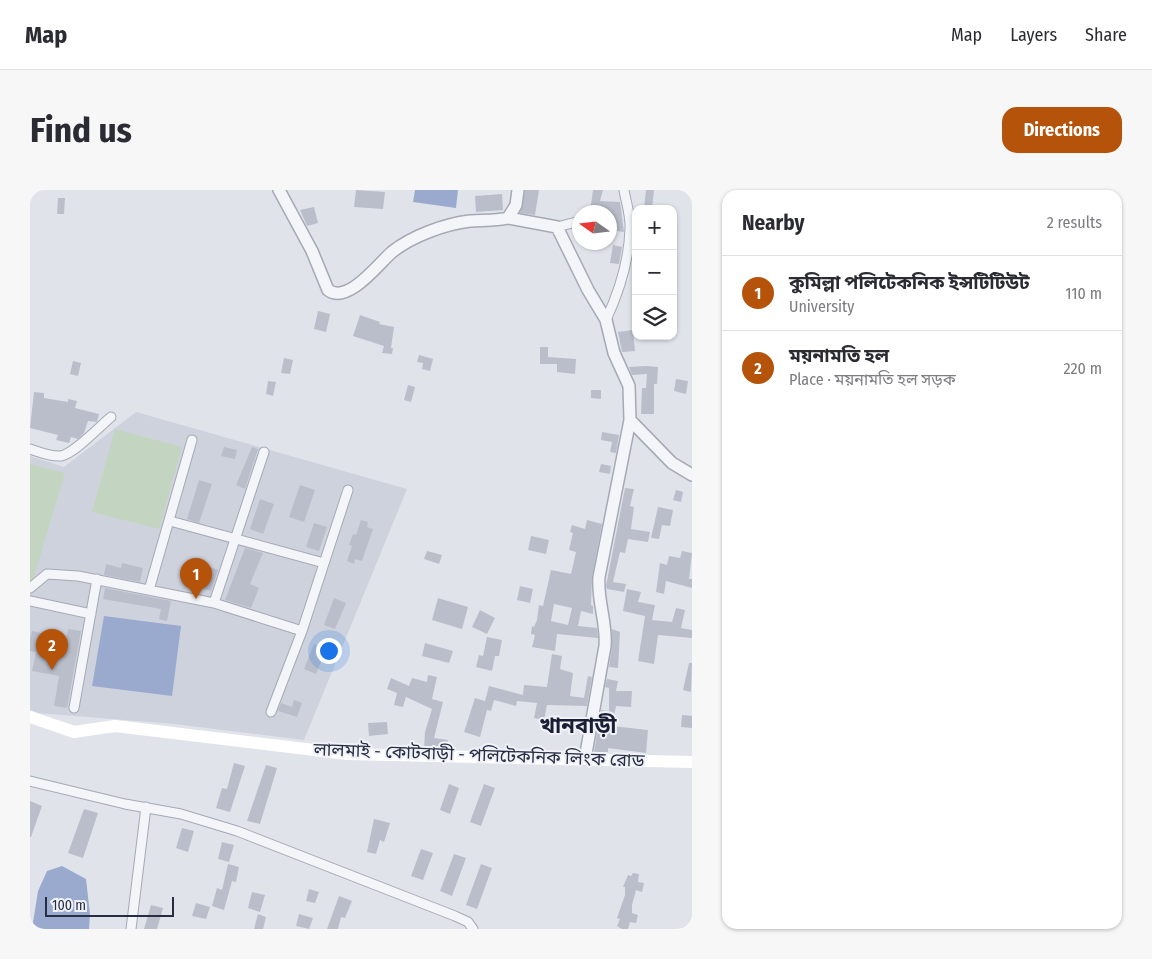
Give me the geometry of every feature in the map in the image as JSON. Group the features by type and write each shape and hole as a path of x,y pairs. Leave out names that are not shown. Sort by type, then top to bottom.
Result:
{"main road":[{"name":"লালমাই - কোটবাড়ী - পলিটেকনিক লিংক রোড","path":"30,717 74,732 115,726 347,754 692,762"}],"street":[{"path":"279,190 312,251 328,290 332,294 348,291 382,264 391,253 425,234 469,221 494,221 508,218 557,227 572,223"},
{"path":"508,218 516,205 518,190"},
{"path":"606,320 620,283 630,228 624,190"},
{"path":"557,227 588,290 606,320 614,352 629,386 630,420 599,577 598,594 606,629 605,646 585,760"},
{"path":"30,449 53,456 62,456 111,417"},
{"path":"630,420 672,463 692,474"},
{"path":"149,590 192,440"},
{"path":"214,603 264,452"},
{"path":"271,712 302,631 348,490"},
{"path":"170,520 324,563"},
{"path":"30,588 47,574 78,576 214,603 302,631"},
{"path":"74,708 97,580"},
{"path":"30,601 91,614"},
{"path":"30,781 181,814 237,831 455,916 468,922 473,929"},
{"path":"131,929 146,807"}],"shaded area":[{"path":"136,412 407,489 304,740 174,724 38,713 30,710 30,456 64,467"}],"green space":[{"path":"115,429 182,447 159,529 92,512"},
{"path":"30,464 65,473 33,580 30,579"}],"water":[{"path":"415,190 458,190 456,208 413,202"},
{"path":"104,616 181,626 172,696 92,686"},
{"path":"62,866 86,879 90,914 89,929 32,929 38,891 47,871"}],"building":[{"path":"356,190 385,192 383,209 354,207"},
{"path":"525,190 539,190 535,215 520,213"},
{"path":"593,190 603,190 600,201 620,202 624,232 617,231 617,205 591,205"},
{"path":"646,190 654,190 652,205 644,205"},
{"path":"502,194 503,210 476,212 475,196"},
{"path":"58,198 65,198 64,214 57,214"},
{"path":"314,207 318,223 307,226 300,210"},
{"path":"617,246 622,247 619,264 610,263 612,250 617,250"},
{"path":"318,311 330,314 326,332 314,329"},
{"path":"360,315 380,322 379,324 394,327 392,354 382,353 384,346 353,336"},
{"path":"632,330 635,351 622,352 618,332"},
{"path":"540,347 548,347 548,357 576,359 575,374 557,372 557,364 540,364"},
{"path":"419,355 433,359 430,371 422,369 423,363 417,362"},
{"path":"284,358 293,360 290,374 281,373"},
{"path":"73,361 81,363 78,376 70,374"},
{"path":"629,367 658,367 657,384 654,384 654,414 641,414 642,388 646,388 647,374 632,375"},
{"path":"676,379 688,381 686,394 674,391"},
{"path":"268,381 276,382 273,396 266,394"},
{"path":"408,385 415,387 411,402 404,400"},
{"path":"591,390 601,390 601,399 591,398"},
{"path":"34,392 44,393 44,398 68,402 68,399 77,401 75,408 99,414 97,422 88,421 84,433 78,439 71,437 69,443 56,440 58,435 30,428"},
{"path":"602,432 619,435 616,453 610,452 612,442 601,440"},
{"path":"224,447 237,450 235,459 221,456"},
{"path":"252,447 258,449 245,489 236,485"},
{"path":"601,464 611,466 610,474 599,472"},
{"path":"199,480 212,484 199,523 187,519"},
{"path":"300,485 315,490 304,522 289,517"},
{"path":"625,488 634,489 630,506 634,507 631,529 650,532 648,542 628,539 625,553 620,552 613,582 626,584 624,592 607,589 606,586"},
{"path":"676,490 683,492 681,502 673,500"},
{"path":"260,499 274,504 263,534 250,529"},
{"path":"658,507 673,510 670,526 662,525 659,539 651,538"},
{"path":"361,520 368,522 367,527 373,529 362,561 355,559 354,564 347,561 352,546 349,545 353,534 356,535"},
{"path":"587,520 602,524 592,577 591,605 593,606 593,614 581,611 578,626 597,628 598,638 557,634 555,651 532,647 535,635 531,634 532,626 534,627 537,620 539,605 543,606 551,570 571,574 576,552 569,550 573,533 570,532 572,525 585,529","holes":["554,604 572,608 568,625 551,621"]},
{"path":"314,523 327,527 319,551 306,547"},
{"path":"531,536 549,540 546,554 528,550"},
{"path":"245,548 263,553 250,584 259,588 251,608 225,600"},
{"path":"427,551 442,555 439,564 424,559"},
{"path":"682,551 692,553 689,579 692,579 692,588 666,581 664,594 656,592 660,563 667,565 669,556 680,558"},
{"path":"122,563 143,568 140,582 104,575 106,564 121,568"},
{"path":"210,567 218,570 211,591 203,589"},
{"path":"520,586 533,589 530,603 517,600"},
{"path":"105,588 171,601 167,621 159,619 161,609 103,599"},
{"path":"627,589 641,592 638,602 655,605 652,620 672,622 676,608 685,610 681,628 692,630 692,638 658,635 654,664 638,661 645,616 623,611"},
{"path":"334,598 346,603 335,629 324,625"},
{"path":"438,598 468,607 462,629 432,620"},
{"path":"480,610 495,618 487,634 472,627"},
{"path":"68,629 81,631 67,708 54,706 59,676 32,671 36,652 30,651 30,639 32,631 42,633 38,650 63,655"},
{"path":"612,629 620,632 618,668 609,667"},
{"path":"487,637 502,640 499,656 495,656 492,671 476,667 479,655 483,656"},
{"path":"425,643 453,651 449,663 422,656"},
{"path":"314,644 326,649 316,674 304,669"},
{"path":"552,654 562,656 560,669 573,673 570,696 584,698 588,676 592,677 587,706 547,705 544,720 534,718 537,703 517,701 516,706 494,700 491,711 487,710 480,737 464,732 475,698 485,701 489,686 523,695 524,685 547,687"},
{"path":"689,663 692,663 691,692 683,690"},
{"path":"428,675 437,677 432,699 443,702 434,738 448,740 447,748 424,748 425,732 432,709 406,697 403,707 394,705 397,693 387,689 391,678 409,686 412,678 427,682"},
{"path":"607,679 618,681 616,691 632,691 631,707 616,706 612,726 648,730 646,753 608,748 608,752 594,752 601,710 609,711 609,688 605,687"},
{"path":"294,700 302,703 297,717 278,711 281,703 292,707"},
{"path":"682,715 692,716 692,728 681,727"},
{"path":"387,722 388,734 369,736 368,723"},
{"path":"234,763 245,766 230,812 216,808 222,788 227,789"},
{"path":"266,765 277,768 260,824 247,821"},
{"path":"449,784 459,788 450,814 440,810"},
{"path":"484,784 495,788 481,826 470,822"},
{"path":"30,801 42,806 31,837 30,837"},
{"path":"84,809 98,813 83,858 68,853"},
{"path":"374,819 390,823 384,842 380,840 376,854 367,852"},
{"path":"182,828 194,831 188,852 176,848"},
{"path":"222,842 234,845 229,862 218,859"},
{"path":"421,849 433,853 423,880 411,876"},
{"path":"454,854 466,858 452,896 440,891"},
{"path":"228,864 239,867 236,882 232,881 224,910 212,906 217,888 222,890"},
{"path":"481,864 492,868 477,909 466,905"},
{"path":"633,873 639,874 638,882 644,883 642,892 636,890 632,905 632,913 638,915 636,923 630,922 628,929 622,929 617,926 620,919 617,918 625,895 625,887 623,887 628,875 631,876"},
{"path":"309,889 319,892 315,903 306,901"},
{"path":"252,892 265,895 260,912 248,908"},
{"path":"339,896 352,901 345,918 341,917 338,929 327,929"},
{"path":"196,903 210,907 206,919 192,916"},
{"path":"151,905 163,908 157,929 144,929"},
{"path":"258,914 266,917 263,929 254,929"},
{"path":"299,914 313,918 309,929 296,926"}],"place":[{"name":"কুমিল্লা পলিটেকনিক ইন্সটিটিউট","path":"196,599"},
{"name":"ময়নামতি হল","path":"52,670"}],"district":[{"name":"খানবাড়ী","path":"578,725"}]}
